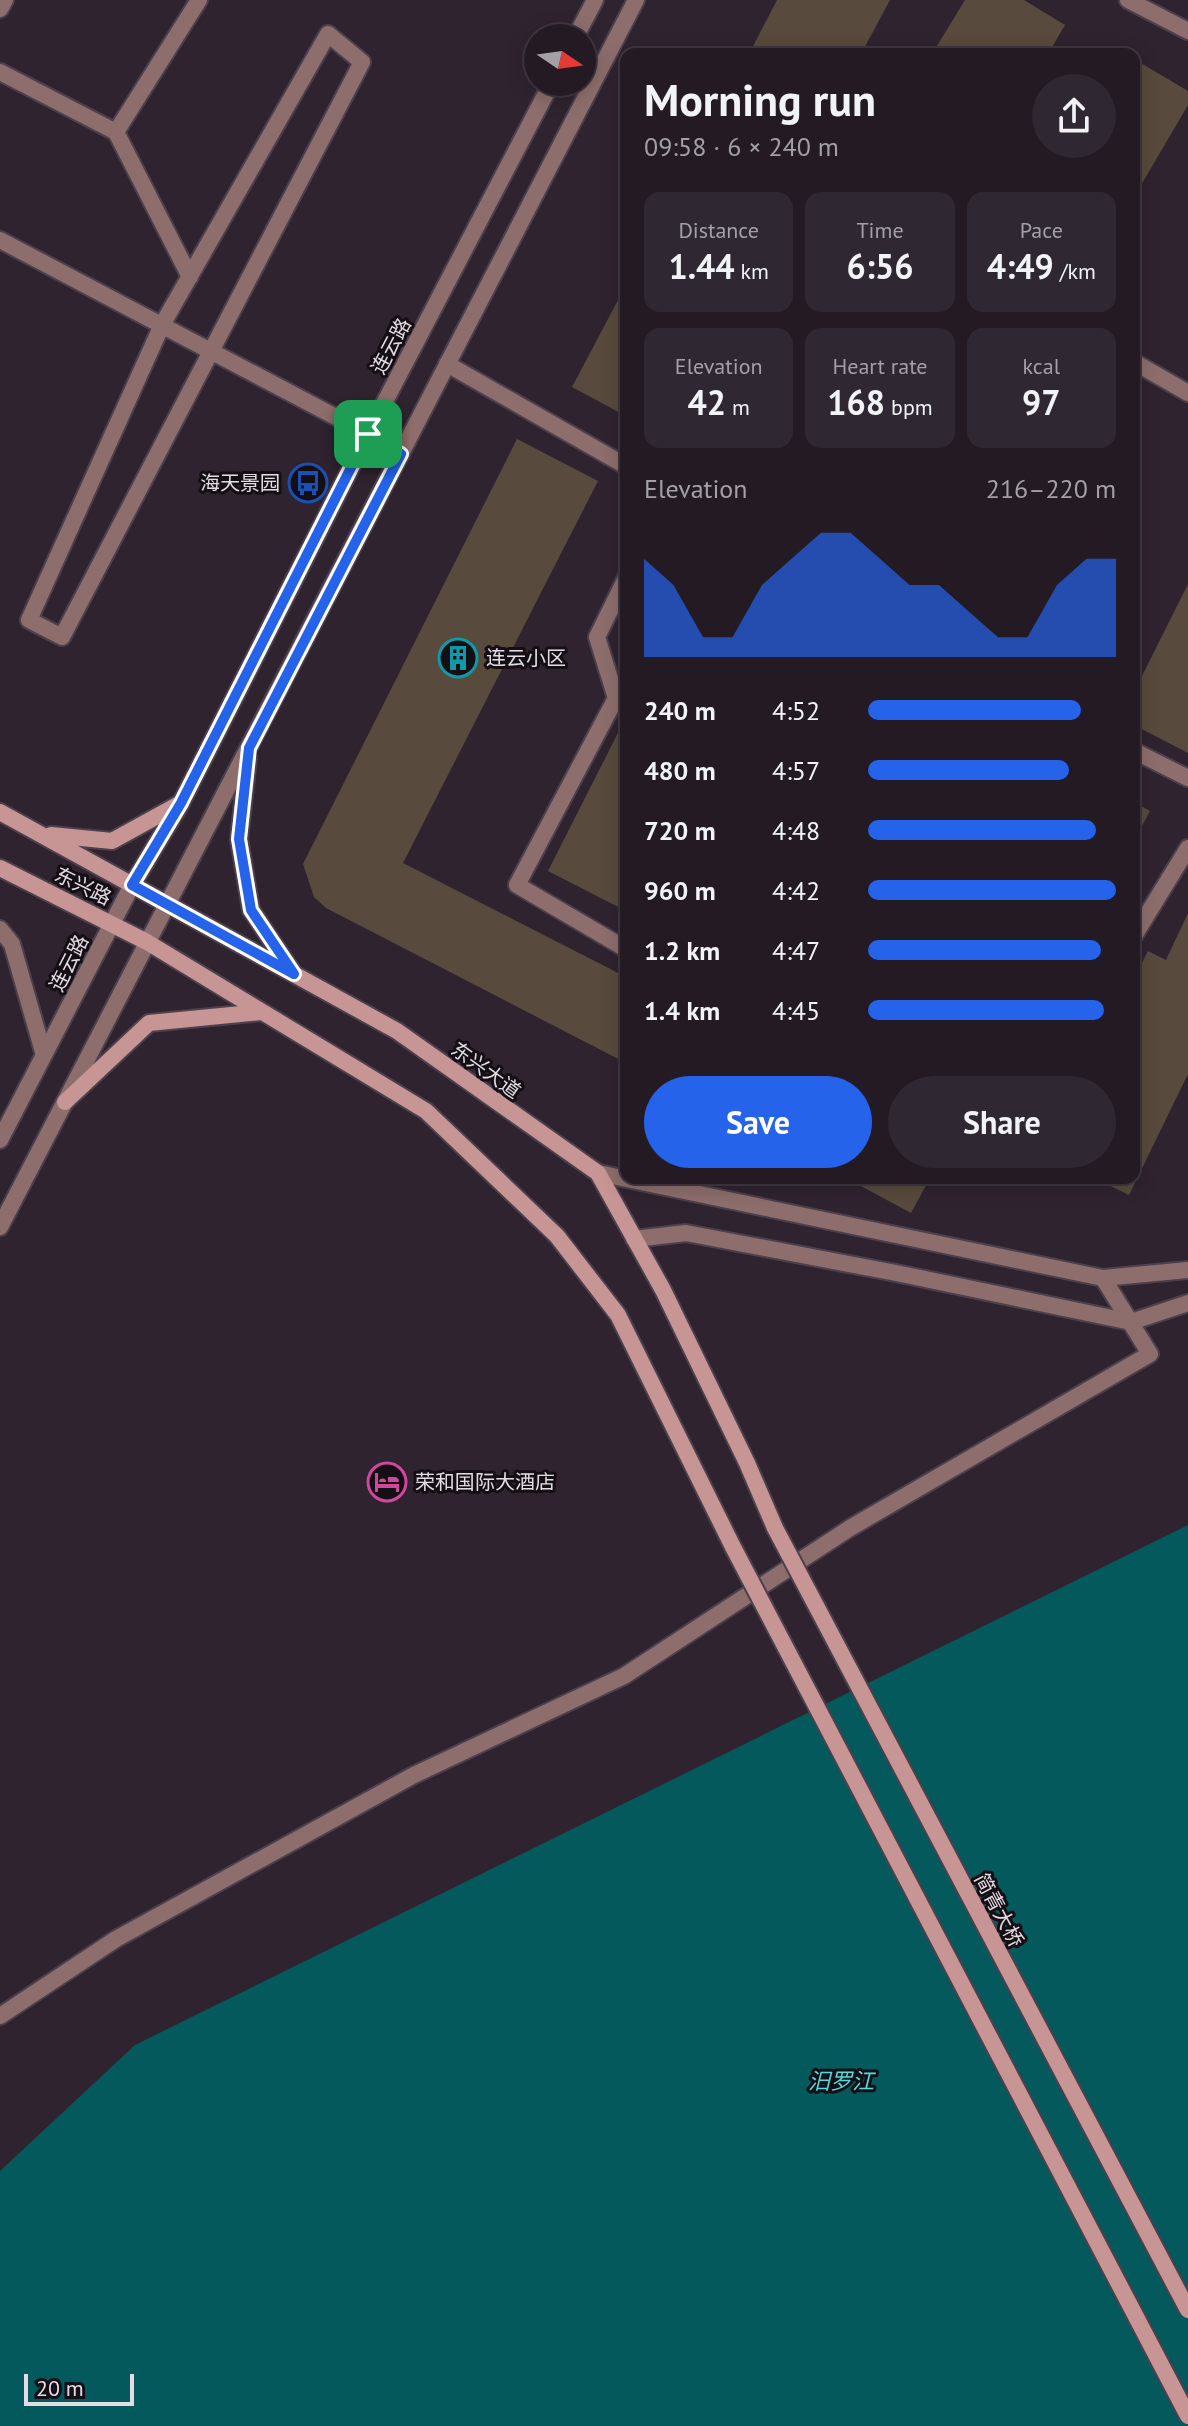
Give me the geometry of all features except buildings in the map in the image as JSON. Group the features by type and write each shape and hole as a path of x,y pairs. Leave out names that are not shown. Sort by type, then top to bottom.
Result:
{"main road":[{"path":"41,834 112,841 181,803"},
{"name":"东兴大道","path":"0,812 397,1031 598,1173 663,1290 775,1528"},
{"name":"东兴路","path":"0,868 147,942"},
{"path":"147,942 426,1111 557,1236 618,1315 733,1547 1188,2416"},
{"path":"65,1102 149,1023 262,1012"},
{"name":"简青大桥","path":"775,1528 1188,2310"}],"street":[{"path":"0,9 5,0"},
{"path":"116,132 199,0"},
{"path":"582,24 595,0"},
{"path":"0,1227 636,0"},
{"path":"1128,0 1188,31"},
{"path":"328,34 362,62 62,637 29,620 162,325 190,277 328,34"},
{"path":"0,72 116,132 190,277"},
{"name":"连云路","path":"0,1140 132,885 181,803 368,434 545,96"},
{"path":"0,240 401,454"},
{"path":"447,364 620,463"},
{"path":"1140,365 1188,393"},
{"path":"620,590 597,637 616,698 517,885 620,945"},
{"path":"249,748 239,839 251,910 294,974"},
{"path":"1140,754 1188,778"},
{"path":"1140,926 1188,848"},
{"path":"0,929 12,944 44,1055"},
{"path":"598,1173 620,1178"},
{"path":"651,1184 1103,1278 1188,1270"},
{"path":"634,1239 686,1233 1131,1322 1188,1303"},
{"path":"0,2016 116,1939 414,1775 624,1676 850,1528 1150,1354 1103,1278"}],"water":[{"name":"汨罗江","path":"1188,1525 1188,2426 0,2426 0,2171 135,2045"}],"place":[{"name":"海天景园","path":"308,483"},
{"name":"连云小区","path":"458,658"},
{"name":"荣和国际大酒店","path":"387,1482"}],"route":[{"path":"368,434 401,454 249,748 239,839 251,910 294,974 132,885 181,803 368,434"}]}
